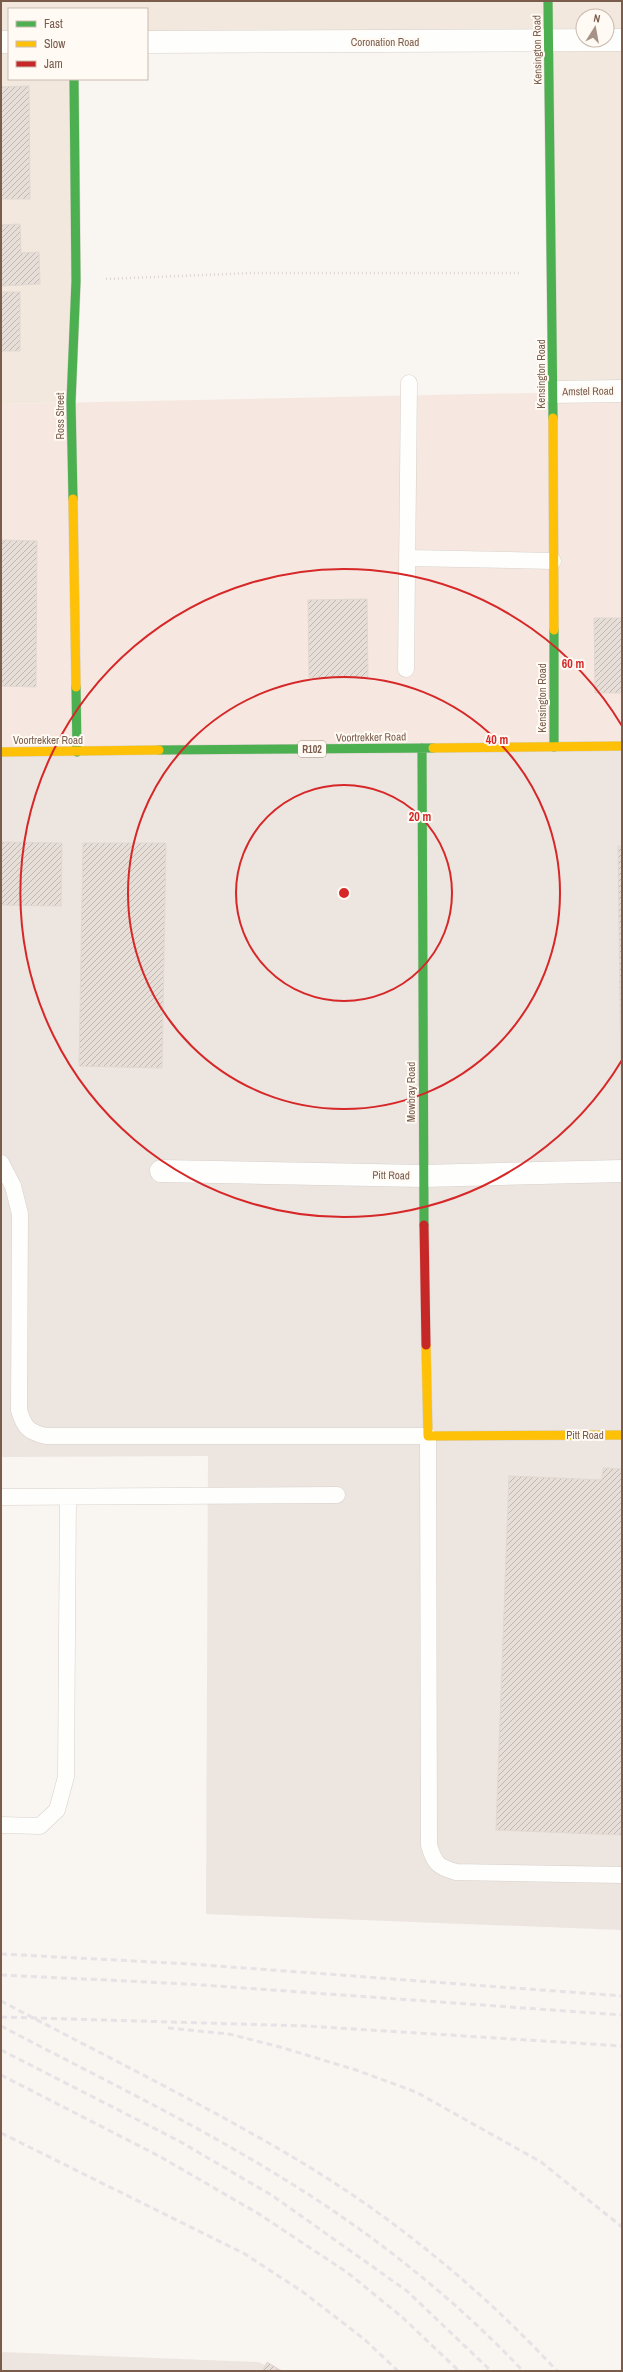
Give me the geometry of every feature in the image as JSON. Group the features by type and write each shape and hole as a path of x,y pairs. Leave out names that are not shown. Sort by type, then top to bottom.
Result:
{"street":[{"name":"Kensington Road","path":"548,1 553,392 554,747"},
{"name":"Coronation Road","path":"148,42 622,40"},
{"name":"Ross Street","path":"74,80 76,281 71,402 77,752"},
{"name":"Amstel Road","path":"553,392 622,391"},
{"name":"Voortrekker Road","path":"1,752 622,746"},
{"name":"Mowbray Road","path":"422,748 423,1176 428,1436"},
{"name":"Pitt Road","path":"161,1171 423,1176 622,1171"},
{"name":"Pitt Road","path":"428,1436 622,1435"}],"lane":[{"path":"406,669 409,382"},
{"path":"408,558 553,561"},
{"path":"1,1163 13,1186 20,1214 19,1410 23,1423 33,1433 46,1436 428,1436 429,1837 433,1858 442,1868 456,1872 622,1875"},
{"path":"1,1497 337,1495"},
{"path":"1,1825 40,1826 57,1810 66,1777 68,1497"}],"path":[{"path":"76,281 252,273 552,273"}],"shaded area":[{"path":"1,1 622,1 622,391 553,392 549,41 148,42 148,8 8,8 8,80 74,80 71,402 1,404"},
{"path":"622,391 622,746 1,752 1,404"},
{"path":"622,746 622,1930 206,1914 208,1456 1,1457 1,752"},
{"path":"1,2352 259,2362 276,2371 1,2371"}],"building":[{"path":"29,86 30,199 1,199 1,87"},
{"path":"20,224 21,253 39,252 40,284 1,286 1,225"},
{"path":"1,292 20,292 20,351 1,351"},
{"path":"1,540 37,541 36,687 1,686"},
{"path":"367,599 368,678 309,678 308,600"},
{"path":"594,618 622,618 622,693 595,693"},
{"path":"1,842 62,843 61,906 1,905"},
{"path":"83,843 166,843 162,1068 79,1066"},
{"path":"618,846 622,846 622,1080 621,1080"},
{"path":"603,1468 622,1469 622,1835 496,1830 509,1476 602,1480"},
{"path":"267,2362 282,2371 262,2371"}],"railway":[{"path":"1,1954 191,1964 622,1996"},
{"path":"1,1975 188,1984 622,2015"},
{"path":"1,2001 260,2138 332,2181 401,2230 466,2283 498,2311 557,2371"},
{"path":"1,2017 307,2026 622,2046"},
{"path":"1,2026 211,2136 312,2197 345,2219 408,2266 467,2316 523,2371"},
{"path":"168,2028 229,2034 280,2047 356,2070 416,2092 541,2162 622,2227"},
{"path":"1,2050 179,2141 273,2196 407,2291 491,2371"},
{"path":"1,2075 159,2156 259,2214 348,2273 402,2317 459,2371"},
{"path":"1,2133 245,2254 303,2292 364,2339 398,2371"}],"traffic: fast":[{"path":"548,1 553,418"},
{"path":"73,499 71,402 76,281 74,80"},
{"path":"554,630 554,747"},
{"path":"76,687 77,752"},
{"path":"422,748 424,1225"},
{"path":"159,750 433,748"}],"traffic: slow":[{"path":"553,418 554,630"},
{"path":"73,499 76,687"},
{"path":"433,748 622,746"},
{"path":"1,752 159,750"},
{"path":"426,1345 428,1436 622,1435"}],"traffic: jam":[{"path":"424,1225 426,1345"}]}
